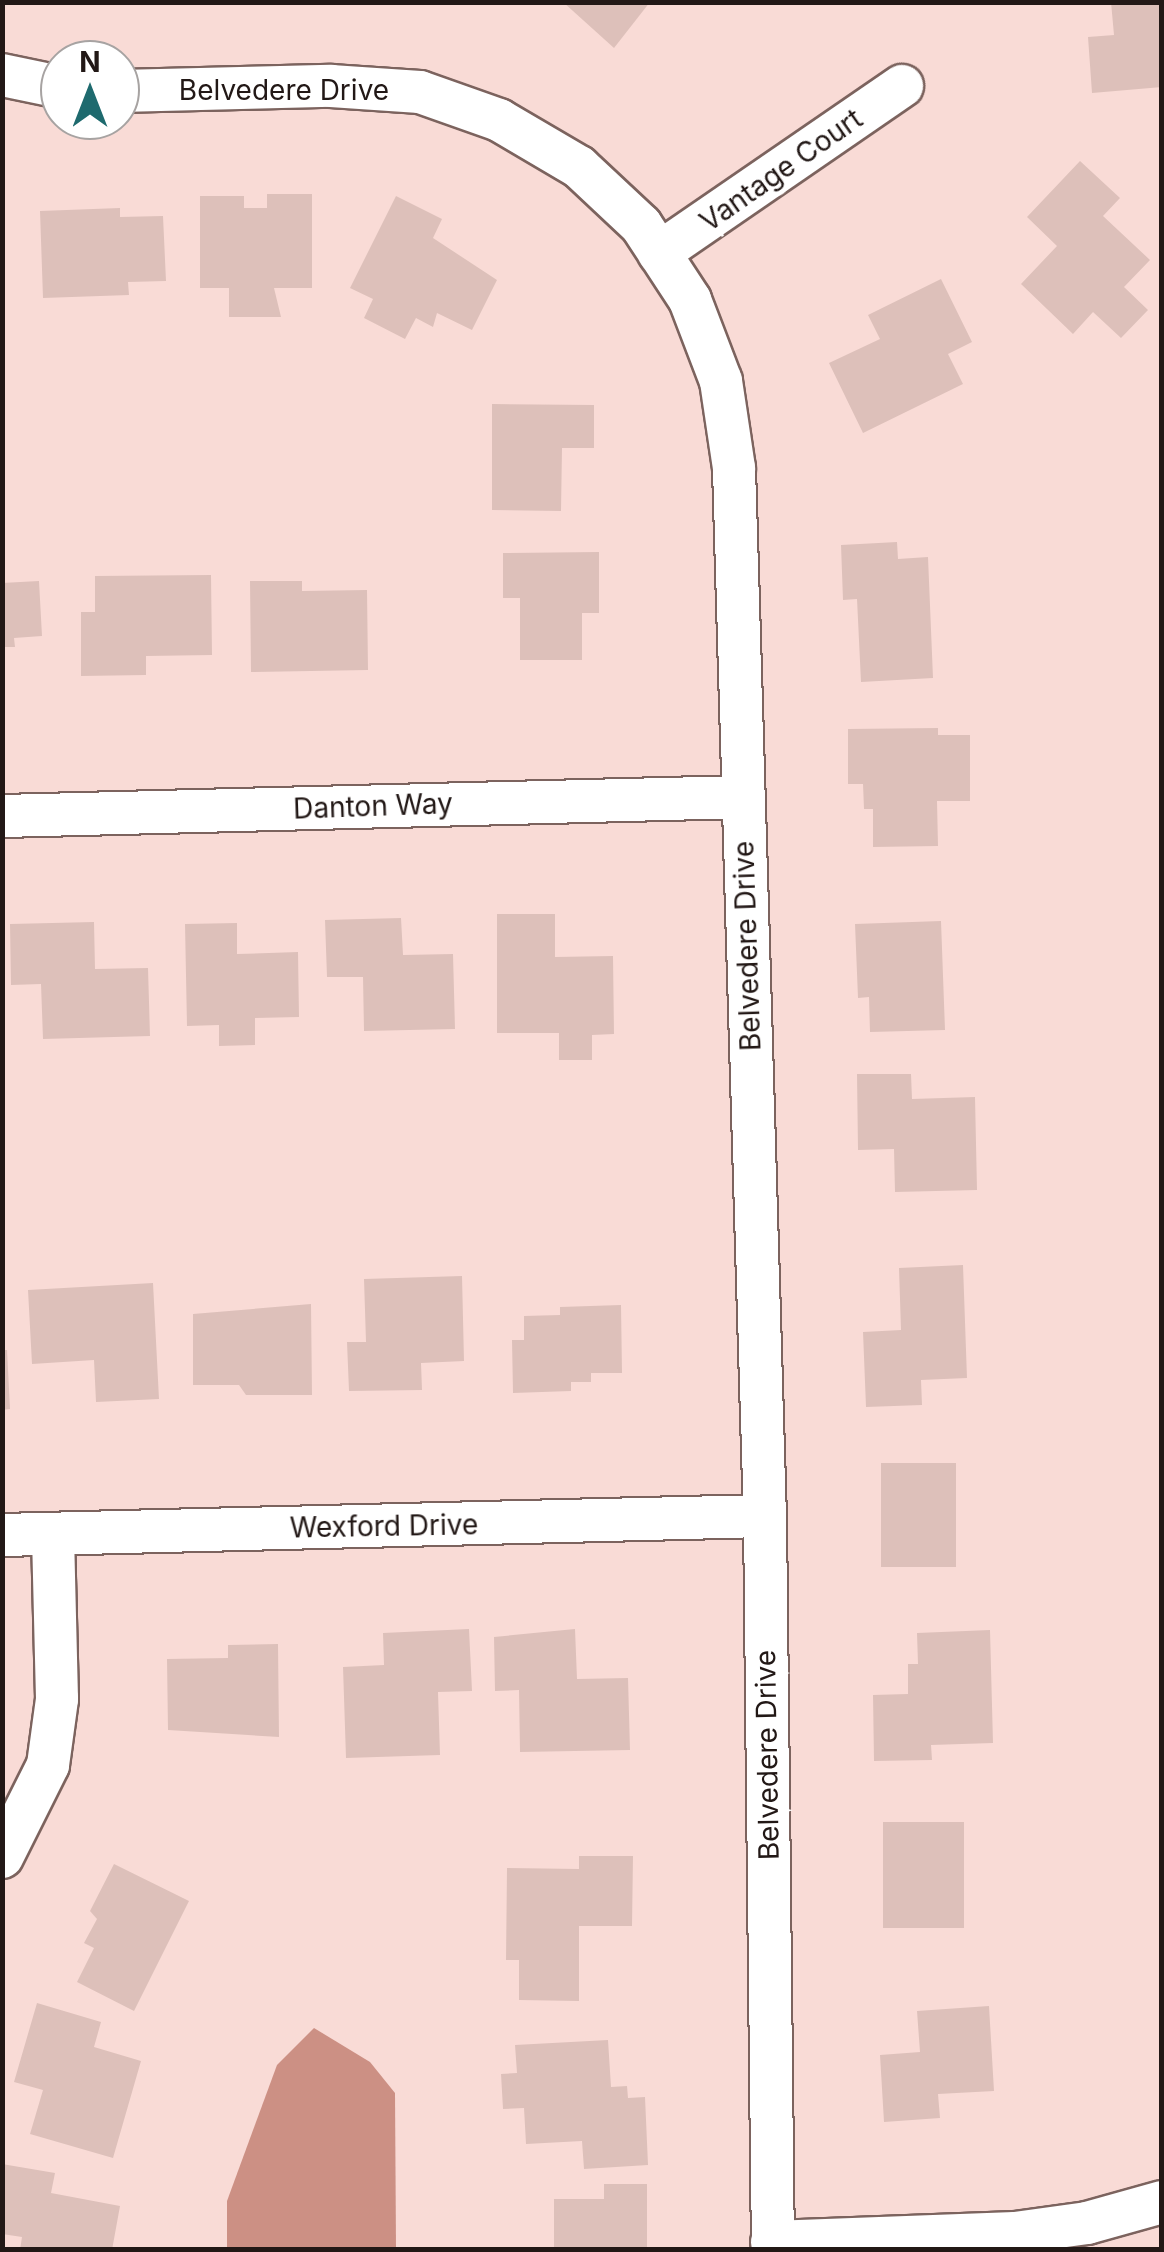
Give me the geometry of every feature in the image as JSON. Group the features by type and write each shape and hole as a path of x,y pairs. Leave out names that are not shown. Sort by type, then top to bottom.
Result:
{"street":[{"path":"2,75 40,83"},
{"name":"Belvedere Drive","path":"140,91 331,86 420,92 500,120 580,167 642,225 690,300 721,381 734,468 765,1516 773,2246"},
{"name":"Vantage Court","path":"660,253 902,86"},
{"name":"Danton Way","path":"2,816 743,797"},
{"name":"Wexford Drive","path":"2,1535 765,1516"},
{"path":"2,1857 48,1764 57,1700 53,1534"},
{"path":"773,2246 1015,2233 1087,2223 1162,2202"}],"shaded area":[{"path":"314,2028 370,2062 395,2093 396,2249 227,2249 227,2201 277,2065"}],"building":[{"path":"563,2 650,2 614,48"},
{"path":"1111,2 1162,2 1162,87 1092,93 1088,37 1114,35"},
{"path":"1080,161 1120,198 1103,216 1150,260 1124,287 1148,310 1121,338 1093,312 1073,334 1021,284 1057,246 1027,217"},
{"path":"267,194 312,194 312,288 274,288 281,317 229,317 229,288 200,288 200,196 244,196 244,208 267,208"},
{"path":"396,196 442,219 433,238 497,280 472,330 437,313 433,327 416,318 405,339 364,318 373,299 350,288"},
{"path":"120,208 120,217 163,216 166,281 128,282 129,295 43,298 40,211"},
{"path":"941,279 972,342 948,354 963,384 863,433 829,363 880,339 868,315"},
{"path":"492,404 594,405 594,448 562,448 561,511 492,510"},
{"path":"897,542 898,559 928,557 933,678 861,682 857,599 843,600 841,545"},
{"path":"599,552 599,613 582,613 582,660 520,660 520,598 503,598 503,553"},
{"path":"211,575 212,655 146,656 146,675 81,676 81,612 95,612 95,576"},
{"path":"39,581 42,636 14,638 15,647 2,647 2,583"},
{"path":"250,581 302,581 302,591 367,590 368,670 251,672"},
{"path":"938,728 938,735 970,735 970,801 937,801 938,846 873,847 873,809 864,809 863,784 848,784 848,729"},
{"path":"497,914 555,914 555,957 613,956 614,1034 592,1035 592,1060 559,1060 559,1033 497,1033"},
{"path":"401,918 403,955 453,954 455,1029 364,1031 363,977 327,977 325,920"},
{"path":"941,921 945,1030 870,1032 869,997 858,998 855,924"},
{"path":"94,922 95,969 148,968 150,1036 43,1039 41,984 11,985 10,924"},
{"path":"237,923 237,954 298,952 299,1017 255,1018 255,1045 219,1046 219,1025 187,1026 185,924"},
{"path":"857,1074 911,1074 912,1099 975,1097 977,1190 895,1192 894,1149 858,1150"},
{"path":"963,1265 967,1378 921,1380 922,1405 866,1407 863,1332 901,1330 899,1268"},
{"path":"462,1276 464,1361 421,1363 422,1390 349,1391 347,1342 366,1342 364,1279"},
{"path":"153,1283 159,1399 96,1402 94,1360 32,1364 28,1290"},
{"path":"311,1304 312,1395 246,1395 239,1385 193,1385 193,1314"},
{"path":"621,1305 622,1373 591,1373 591,1382 571,1382 571,1391 513,1393 512,1340 524,1340 524,1316 560,1315 560,1307"},
{"path":"2,1350 7,1350 10,1409 2,1410"},
{"path":"881,1463 956,1463 956,1567 881,1567"},
{"path":"469,1629 472,1691 438,1692 440,1755 346,1758 343,1667 384,1665 383,1633"},
{"path":"575,1629 577,1679 628,1678 630,1750 520,1752 519,1690 495,1691 494,1637"},
{"path":"990,1630 993,1743 931,1745 932,1760 874,1761 873,1695 908,1694 908,1664 918,1664 917,1633"},
{"path":"278,1644 279,1737 168,1730 167,1659 228,1658 228,1645"},
{"path":"883,1822 964,1822 964,1928 883,1928"},
{"path":"579,1856 633,1856 632,1926 579,1926 579,2001 519,2000 519,1960 506,1960 507,1868 579,1869"},
{"path":"114,1864 189,1901 134,2011 77,1982 94,1948 84,1943 97,1919 90,1911"},
{"path":"37,2003 101,2022 94,2047 141,2061 113,2158 30,2134 43,2090 14,2082"},
{"path":"989,2006 994,2091 938,2094 940,2118 884,2122 880,2055 920,2052 917,2011"},
{"path":"608,2040 611,2087 627,2086 628,2098 645,2097 648,2165 584,2169 582,2141 526,2144 524,2108 503,2109 501,2074 517,2073 515,2045"},
{"path":"2,2164 55,2173 51,2193 120,2206 112,2250 20,2250 22,2237 2,2234"},
{"path":"604,2184 647,2184 647,2250 554,2250 554,2199 604,2199"}]}
